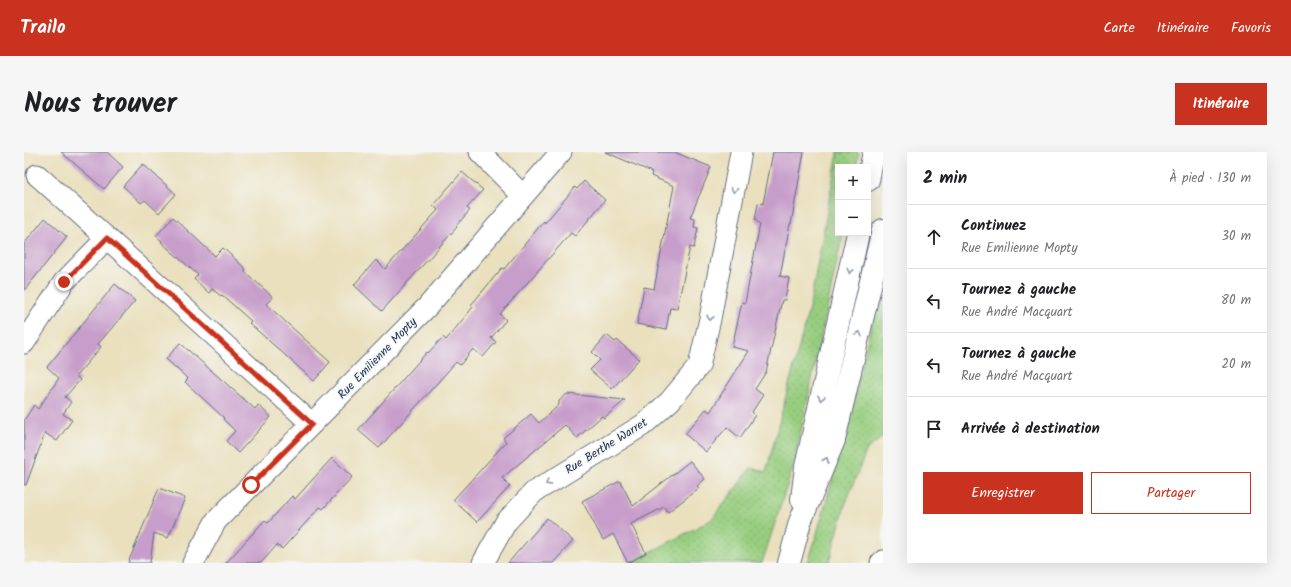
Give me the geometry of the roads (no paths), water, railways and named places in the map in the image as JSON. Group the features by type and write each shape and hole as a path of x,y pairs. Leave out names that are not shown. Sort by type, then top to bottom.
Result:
{"main road":[{"path":"871,166 874,152"},
{"path":"789,563 800,522 834,440 883,230"},
{"path":"800,522 806,467 857,236"}],"street":[{"path":"480,152 523,196"},
{"name":"Rue Emilienne Mopty","path":"193,563 216,521 428,306 561,152"},
{"name":"Rue Berthe Warret","path":"483,563 506,522 534,492 643,425 670,401 699,366 710,319 741,152"},
{"path":"37,175 312,424"},
{"path":"24,343 64,282 107,238"}]}
